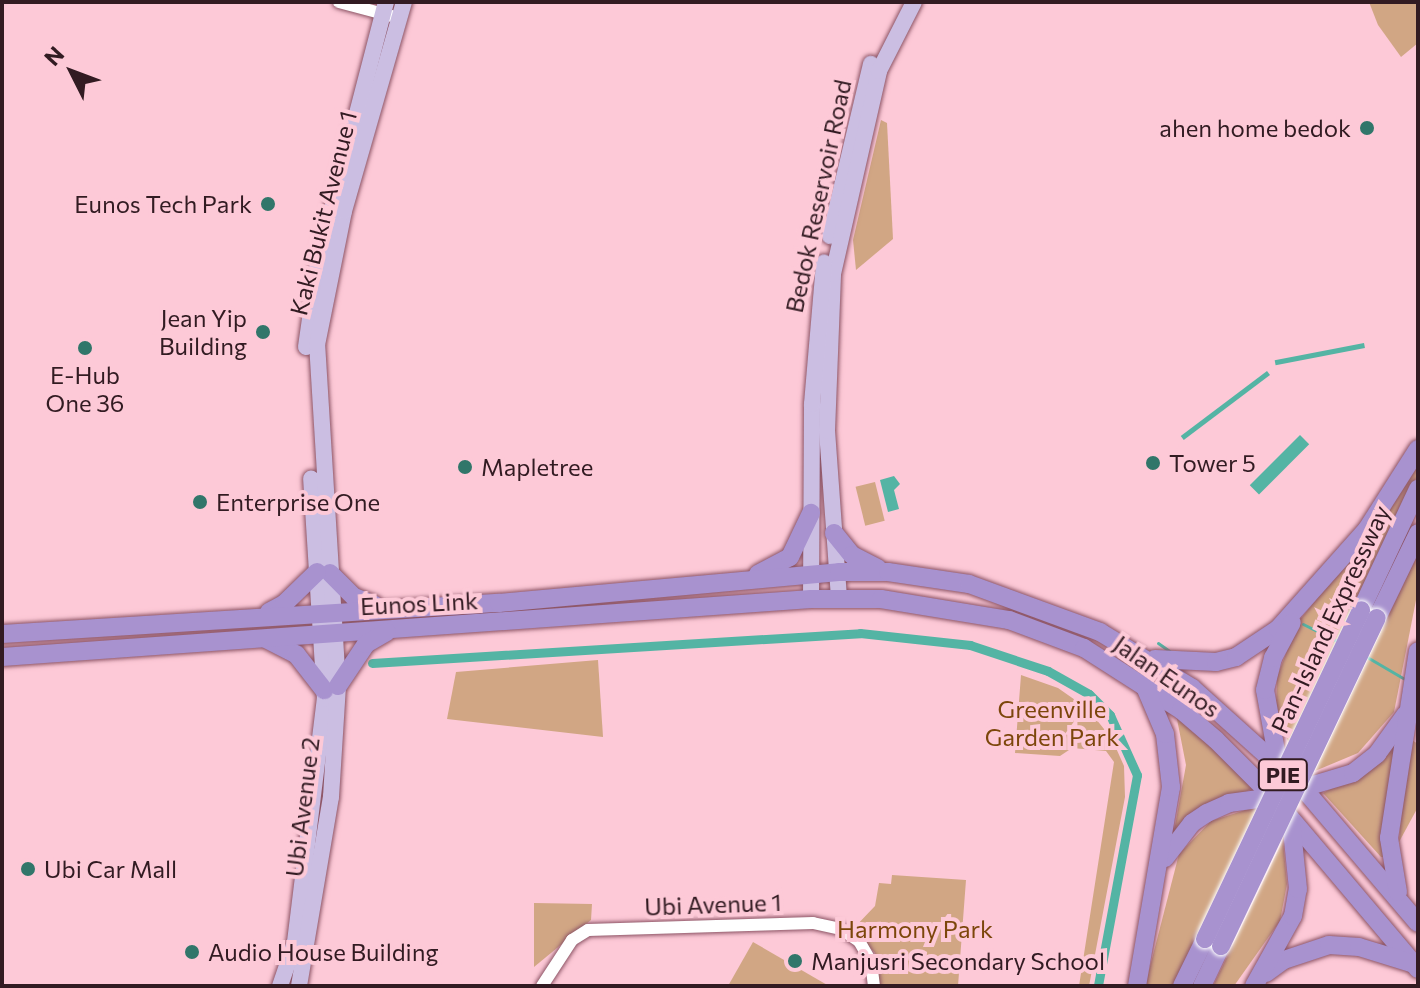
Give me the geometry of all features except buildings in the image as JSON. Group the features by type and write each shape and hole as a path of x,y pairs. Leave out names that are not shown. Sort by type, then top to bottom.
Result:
{"highway":[{"path":"1149,657 1195,664 1236,657 1268,637 1304,602 1367,529 1418,449"},
{"name":"Pan-Island Expressway","path":"1182,986 1213,942 1369,614 1418,489"},
{"path":"733,582 773,569 790,557 811,513"},
{"path":"834,533 852,555 888,572"},
{"name":"Pan-Island Expressway","path":"1369,614 1418,533"},
{"path":"263,615 284,604 323,572 354,597 381,608"},
{"name":"Eunos Link","path":"2,634 839,572"},
{"name":"Jalan Eunos","path":"839,572 888,572 969,584 1017,599 1149,657 1254,741 1285,791"},
{"name":"Eunos Link","path":"2,657 839,598"},
{"name":"Jalan Eunos","path":"839,598 881,599 1009,620 1084,648 1143,684 1240,764 1332,822 1418,923"},
{"path":"1258,980 1293,916 1298,889 1285,791 1265,690 1273,658 1304,602"},
{"path":"264,637 296,654 331,688 366,644 393,629"},
{"path":"1402,903 1391,872 1389,838 1418,651"},
{"path":"1137,986 1169,814 1170,760 1143,684"},
{"path":"1161,865 1180,837 1207,813 1229,803 1353,773 1377,754 1409,709"},
{"path":"1285,791 1313,846 1416,967"},
{"name":"Pan-Island Expressway","path":"1202,986 1213,942"},
{"path":"1258,980 1284,960 1329,945 1359,947 1416,967"}],"main road":[{"name":"Bedok Reservoir Road","path":"811,599 818,296 861,94 902,2"},
{"name":"Bedok Reservoir Road","path":"839,598 827,431 833,274 879,71 914,2"},
{"name":"Kaki Bukit Avenue 1","path":"328,632 306,400 309,311 384,8"},
{"name":"Kaki Bukit Avenue 1","path":"323,572 316,376 319,323 344,211 402,10"},
{"name":"Ubi Avenue 2","path":"299,986 331,797 328,632"},
{"name":"Ubi Avenue 2","path":"280,986 297,928 331,688"}],"street":[{"path":"339,2 402,10"},
{"name":"Ubi Avenue 1","path":"542,986 572,940 588,930 813,923 841,929 859,941 871,962 874,986"}],"green space":[{"path":"1369,2 1418,2 1418,43 1401,57 1378,25"},
{"path":"881,120 887,123 893,239 856,270 853,240"},
{"path":"1416,467 1418,474 1289,744 1276,709 1277,677 1298,622 1391,507"},
{"path":"875,482 885,521 865,526 856,487"},
{"path":"1418,553 1418,590 1394,712 1358,753 1315,771"},
{"path":"598,660 603,737 447,719 456,672"},
{"name":"Greenville Garden Park","path":"1021,675 1058,688 1088,709 1112,739 1124,766 1125,797 1089,986 1079,986 1114,762 1106,751 1072,748 1060,756 1015,753"},
{"path":"1176,714 1254,787 1173,837 1186,765"},
{"path":"1407,737 1418,744 1418,807 1399,842"},
{"path":"1399,744 1381,857 1323,793 1374,766"},
{"path":"1258,806 1173,986 1145,986 1179,854 1211,821"},
{"path":"1283,840 1287,884 1280,921 1234,986 1213,986"},
{"name":"Harmony Park","path":"892,875 966,880 958,986 880,986 875,953 853,929 875,906 879,883 891,884"},
{"path":"534,903 592,904 591,920 534,967"},
{"path":"753,942 829,986 728,986"}],"shaded area":[{"path":"1364,343 1365,348 1276,365 1275,360"},
{"path":"1267,371 1270,375 1184,440 1181,436"},
{"path":"1300,435 1309,444 1259,494 1250,485"},
{"path":"894,476 900,484 894,490 899,509 888,512 880,480"}],"waterway":[{"path":"1303,624 1339,642"},
{"path":"372,663 860,633 970,645 1048,671 1089,694 1110,715 1137,775 1098,986"},
{"path":"1158,643 1171,652"},
{"path":"1367,657 1403,678"}],"place":[{"name":"ahen home bedok","path":"1367,128"},
{"name":"Eunos Tech Park","path":"268,204"},
{"name":"Jean Yip Building","path":"263,332"},
{"name":"E-Hub One 36","path":"85,348"},
{"name":"Tower 5","path":"1153,463"},
{"name":"Mapletree","path":"465,467"},
{"name":"Enterprise One","path":"200,502"},
{"name":"Ubi Car Mall","path":"28,869"},
{"name":"Audio House Building","path":"192,952"},
{"name":"Manjusri Secondary School","path":"795,961"}]}
